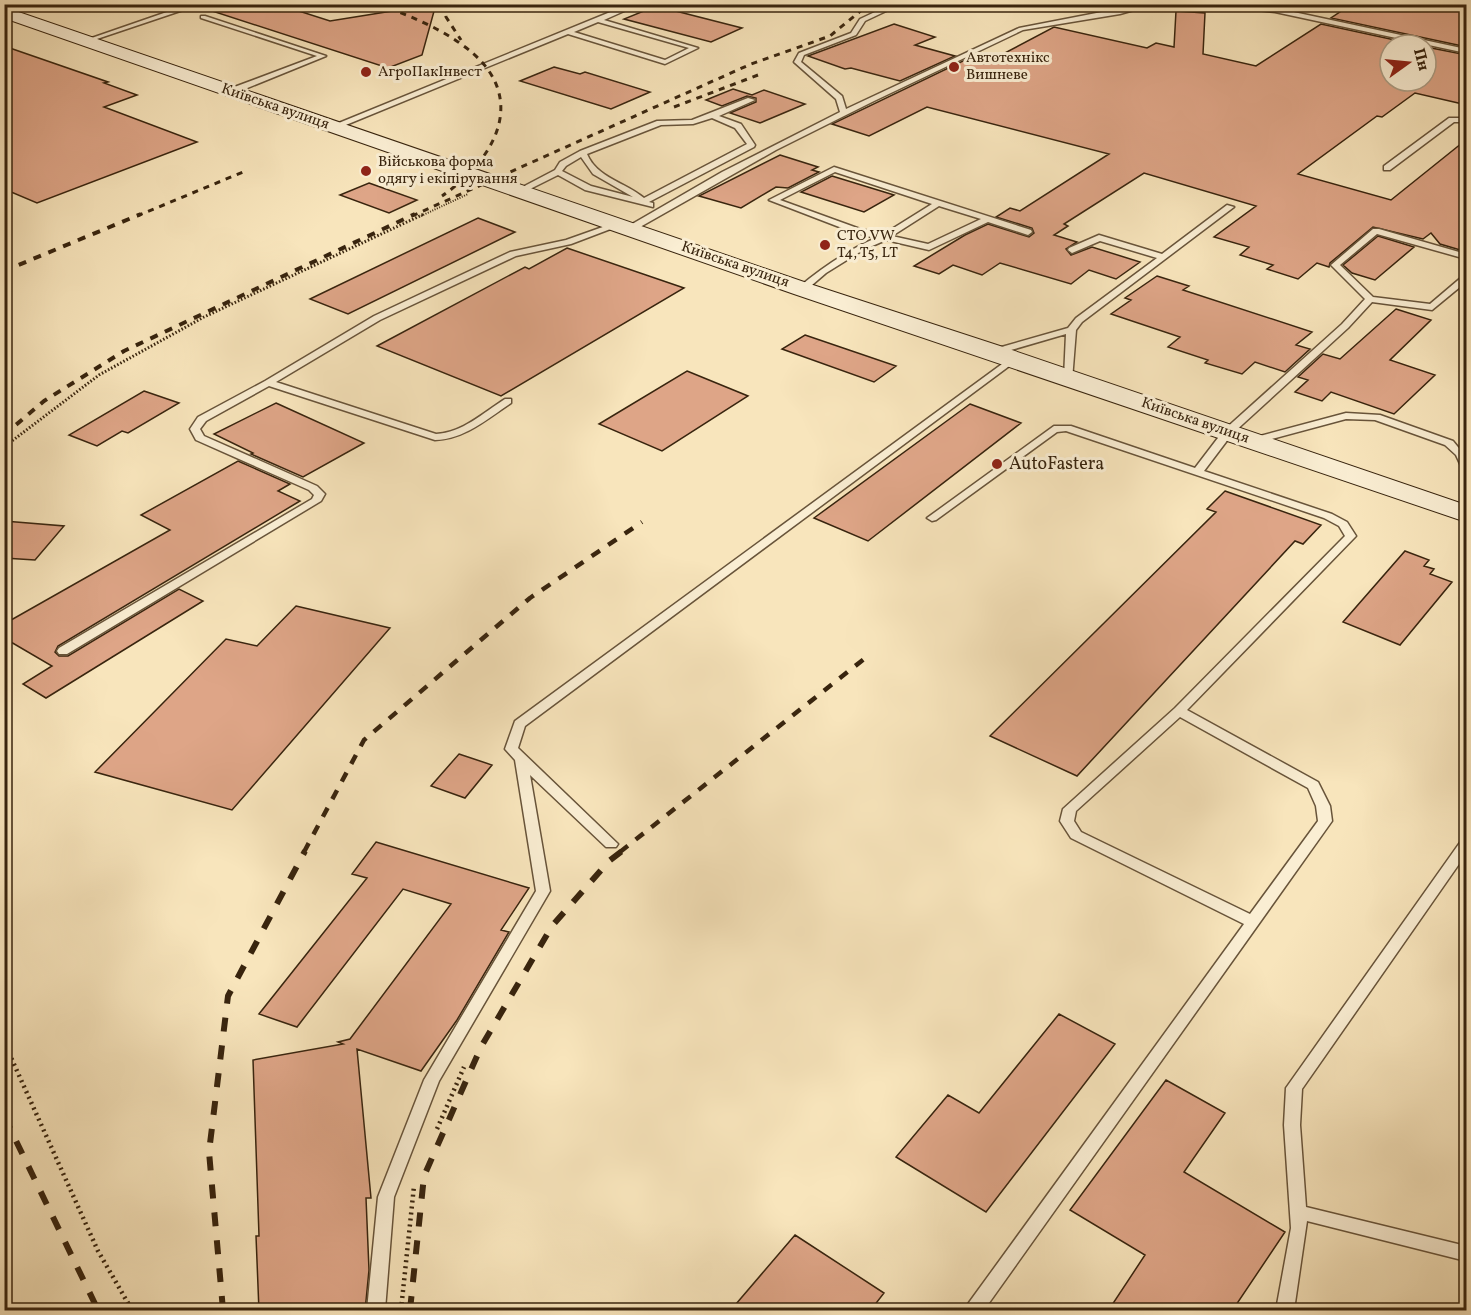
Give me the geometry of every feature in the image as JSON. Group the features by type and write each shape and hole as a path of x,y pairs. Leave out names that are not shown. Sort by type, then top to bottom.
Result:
{"main road":[{"name":"Київська вулиця","path":"4,12 802,289 1004,355 1467,514"}],"lane":[{"path":"86,41 198,4"},
{"path":"333,127 637,4"},
{"path":"844,112 839,98 797,62 801,54 854,34 862,20 898,4"},
{"path":"63,651 316,501 320,494 313,488 200,438 195,429 202,419 268,383 377,318 513,254 623,227 661,210 844,112 1021,29 1044,22 1133,10 1152,4"},
{"path":"1212,4 1275,10 1467,51"},
{"path":"203,17 323,56 232,91"},
{"path":"568,33 665,62 695,48 598,20"},
{"path":"519,191 558,172 563,164 583,153 660,123 693,122 712,117 751,100"},
{"path":"642,202 751,145 738,126 712,117"},
{"path":"1387,168 1452,120 1467,120"},
{"path":"583,153 586,163 598,175 632,192 642,202"},
{"path":"988,219 929,247 858,231 773,200 834,169 939,203 1028,232"},
{"path":"558,172 570,181 619,198 642,202 661,210"},
{"path":"802,289 823,271 887,236 939,203"},
{"path":"611,844 511,749 519,724 1004,355 1071,330 1079,320 1230,207"},
{"path":"1467,256 1376,231 1335,265 1370,299 1432,307 1467,278"},
{"path":"1072,250 1099,238 1163,257"},
{"path":"1198,471 1228,432 1345,326 1370,299"},
{"path":"1069,378 1071,330"},
{"path":"268,383 435,437 446,438 508,401"},
{"path":"1253,441 1346,416 1376,417 1449,443 1460,454 1467,466"},
{"path":"932,518 1054,429 1067,428 1328,516 1343,524 1351,536 1179,711 1070,809 1067,821 1076,835 1251,921"},
{"path":"974,1311 1251,921 1325,821 1323,806 1313,785 1179,711"},
{"path":"376,1311 386,1197 432,1080 543,891 521,759"},
{"path":"1285,1311 1299,1228 1292,1125 1294,1088 1467,844"},
{"path":"1298,1212 1467,1254"}],"path":[{"path":"4,447 99,375 204,317 496,183"},
{"path":"4,1042 98,1251 132,1311"},
{"path":"433,1137 465,1065"},
{"path":"401,1311 415,1179"}],"building":[{"path":"207,4 277,4 330,21 436,4 422,55 388,68 206,9"},
{"path":"1352,4 1467,4 1467,47 1438,41 1438,33 1401,33 1331,18"},
{"path":"656,6 742,28 711,42 624,19"},
{"path":"1176,11 1205,13 1203,54 1256,66 1321,24 1378,36 1378,93 1415,93 1382,117 1377,116 1298,174 1391,200 1467,139 1467,252 1440,244 1431,233 1423,239 1373,227 1330,263 1329,267 1317,263 1298,279 1267,269 1273,265 1240,255 1249,247 1214,237 1256,206 1144,173 1064,224 1068,226 1054,235 1077,242 1066,249 1071,255 1092,247 1140,262 1116,279 1089,270 1071,284 1000,263 982,275 953,265 939,274 914,266 988,224 1029,237 1034,233 1032,228 996,217 1010,208 1020,211 1109,154 927,107 869,136 832,124 967,59 984,64 1054,27 1147,48 1156,43 1174,47"},
{"path":"894,24 935,37 915,45 955,56 900,81 851,68 845,69 808,56"},
{"path":"4,46 108,82 104,83 137,95 104,107 197,142 37,203 4,189"},
{"path":"1438,49 1467,55 1467,105 1415,93 1438,93"},
{"path":"554,67 580,74 585,72 650,92 611,109 520,81"},
{"path":"733,89 752,95 764,90 805,104 760,123 730,113 756,102 756,98 747,96 722,106 706,100"},
{"path":"780,155 818,167 812,170 819,172 788,188 776,187 741,208 699,196"},
{"path":"832,176 894,195 864,212 801,192"},
{"path":"369,183 417,200 389,213 340,195"},
{"path":"478,218 515,232 348,314 310,299"},
{"path":"1378,236 1414,247 1375,280 1352,273 1343,265"},
{"path":"567,248 684,288 501,396 377,346 525,267 529,269"},
{"path":"1157,276 1189,286 1183,290 1312,332 1296,345 1310,349 1285,372 1255,362 1242,374 1205,363 1208,360 1168,347 1180,337 1111,314 1131,300 1125,298"},
{"path":"1396,309 1431,320 1390,360 1435,375 1394,414 1331,392 1322,401 1295,392 1308,380 1298,377 1323,354 1340,359"},
{"path":"805,335 896,366 874,382 782,349"},
{"path":"687,371 748,396 662,451 599,424"},
{"path":"144,391 179,403 128,433 122,431 97,446 69,435"},
{"path":"276,403 364,443 303,477 251,454 253,453 214,434"},
{"path":"970,404 1021,423 868,541 814,518"},
{"path":"238,461 290,484 278,491 300,501 58,646 55,652 59,656 68,656 179,589 203,601 46,698 23,684 52,666 4,638 4,624 170,530 141,515"},
{"path":"1225,491 1321,525 1303,544 1295,541 1077,776 990,736 1216,512 1207,509"},
{"path":"4,521 64,526 35,560 4,558"},
{"path":"1405,551 1429,560 1424,566 1434,569 1430,574 1452,582 1400,645 1343,622"},
{"path":"296,606 390,628 232,810 95,772 226,639 257,646"},
{"path":"459,754 492,765 465,798 431,786"},
{"path":"376,842 529,888 501,930 509,932 457,1020 421,1071 357,1049 371,1198 366,1198 369,1270 365,1311 259,1311 253,1060 343,1044 338,1042 350,1039 451,904 403,889 297,1027 259,1014 367,878 352,874"},
{"path":"1059,1014 1115,1044 986,1212 896,1157 948,1095 979,1113"},
{"path":"1166,1080 1225,1113 1184,1172 1285,1232 1232,1311 1108,1311 1145,1255 1070,1210"},
{"path":"795,1235 884,1293 870,1311 730,1311"}],"railway":[{"path":"378,4 421,21 461,44 482,63 495,82 501,103 499,123 492,143 479,162 442,196"},
{"path":"445,4 446,17 461,40"},
{"path":"412,216 751,64 830,36 869,4"},
{"path":"674,107 758,75"},
{"path":"137,216 243,172"},
{"path":"4,271 141,214"},
{"path":"4,435 44,401 124,351 415,214"},
{"path":"304,852 364,740 530,598 642,522"},
{"path":"620,852 864,659"},
{"path":"223,1310 209,1152 228,996 305,851"},
{"path":"410,1310 424,1176 481,1047 552,926 609,861 622,851"},
{"path":"4,1116 98,1310"}],"place":[{"name":"Автотехнікс Вишневе","path":"954,67"},
{"name":"АгроПакІнвест","path":"366,72"},
{"name":"Військова форма одягу і екіпірування","path":"366,171"},
{"name":"СТО VW T4, T5, LT","path":"825,245"},
{"name":"AutoFastera","path":"997,464"}]}
